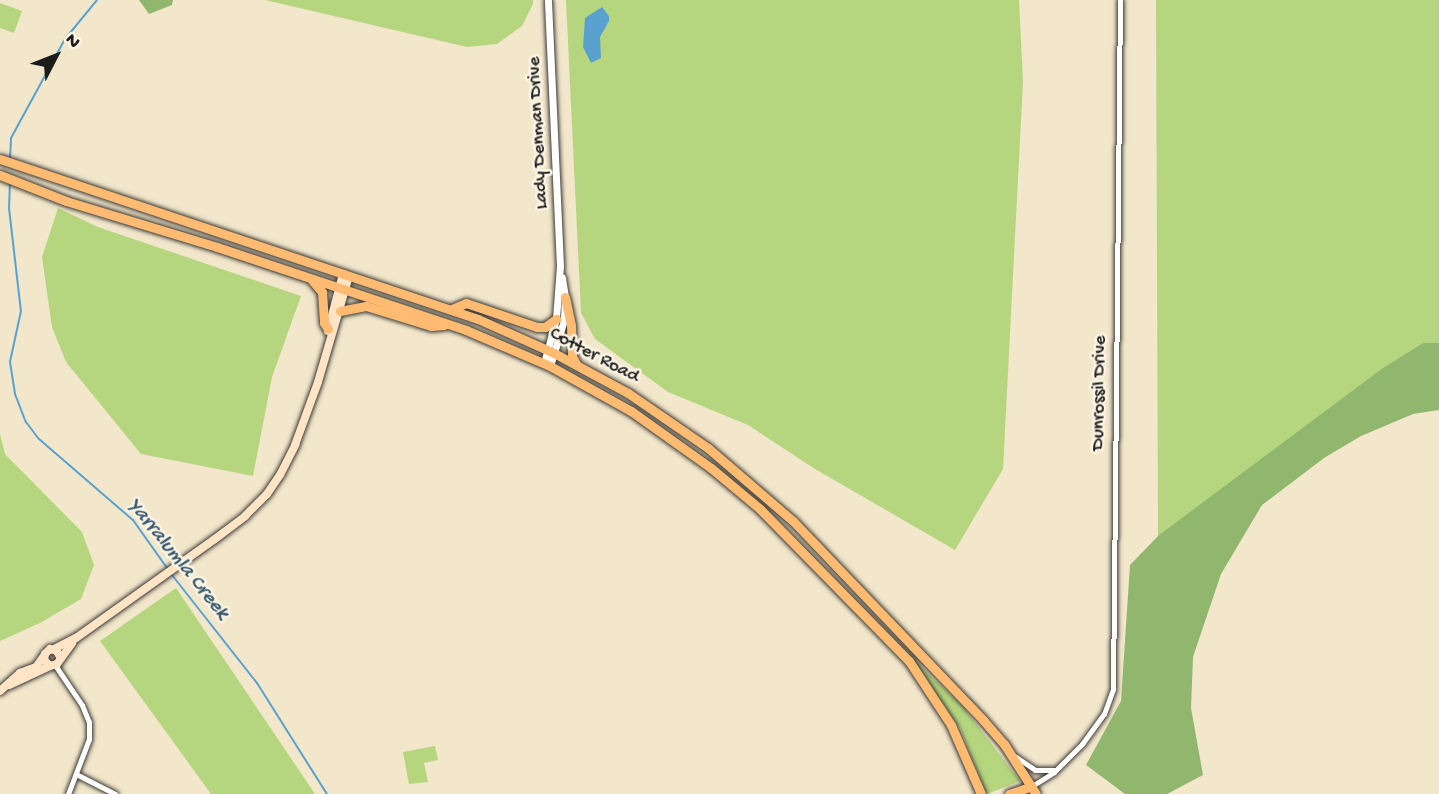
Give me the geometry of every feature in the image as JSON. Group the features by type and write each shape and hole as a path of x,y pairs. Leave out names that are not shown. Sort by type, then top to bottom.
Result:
{"main road":[{"name":"Cotter Road","path":"0,159 452,309 551,351 681,428 758,489 836,565 1004,744 1034,790"},
{"name":"Cotter Road","path":"0,176 450,325 547,364 624,406 666,434 740,492 782,530 909,661 947,717 981,794"},
{"path":"329,341 328,329 346,275"},
{"path":"308,277 322,292 324,323 328,329"},
{"path":"3,688 52,665 57,653 76,638 245,516 280,475 307,414 340,311 342,289"},
{"path":"565,297 572,356 576,364"},
{"path":"452,309 466,303 537,327 545,327 556,319"},
{"path":"340,311 366,306 431,327 450,325"},
{"path":"3,688 20,673 36,667 47,650 57,653"},
{"path":"44,656 52,665"},
{"path":"1009,794 1034,790"}],"street":[{"name":"Lady Denman Drive","path":"548,0 560,266 565,297 562,330 551,351"},
{"name":"Dunrossil Drive","path":"1034,790 1098,724 1111,697 1114,677 1120,0"},
{"name":"Lady Denman Drive","path":"547,364 556,319 560,266"},
{"path":"52,665 82,705 89,722 89,739 68,794"},
{"path":"1004,744 1030,768 1045,771 1058,768"},
{"path":"76,774 115,794"}],"green space":[{"path":"139,0 173,0 172,5 149,14"},
{"path":"265,0 533,0 533,4 522,26 497,44 467,47"},
{"path":"566,0 1019,0 1023,82 1003,469 955,550 815,469 748,425 668,392 595,339 581,313"},
{"path":"1156,0 1439,0 1439,343 1423,343 1386,367 1158,536"},
{"path":"0,3 22,11 14,33 0,28"},
{"path":"58,208 98,227 301,296 272,377 253,476 141,454 66,362 52,327 42,257"},
{"path":"1423,343 1439,343 1439,410 1413,414 1361,436 1324,458 1262,505 1221,574 1193,657 1191,708 1203,775 1167,794 1125,794 1086,765 1121,701 1130,565 1159,535 1383,368"},
{"path":"0,434 5,454 82,532 94,565 81,599 40,623 0,641"},
{"path":"176,588 315,794 211,794 100,641"},
{"path":"907,653 963,707 1020,781 987,794 960,728"},
{"path":"435,746 438,760 424,763 428,782 409,784 403,752"}],"water":[{"path":"602,7 609,16 609,21 600,37 601,58 591,63 583,47 585,18"}],"waterway":[{"name":"Yarralumla Creek","path":"10,158 11,138 65,39 97,0"},
{"name":"Yarralumla Creek","path":"10,181 9,208 21,311 10,362 15,394 26,422 39,439 133,520 167,568"},
{"name":"Yarralumla Creek","path":"172,575 257,683 327,794"}]}
